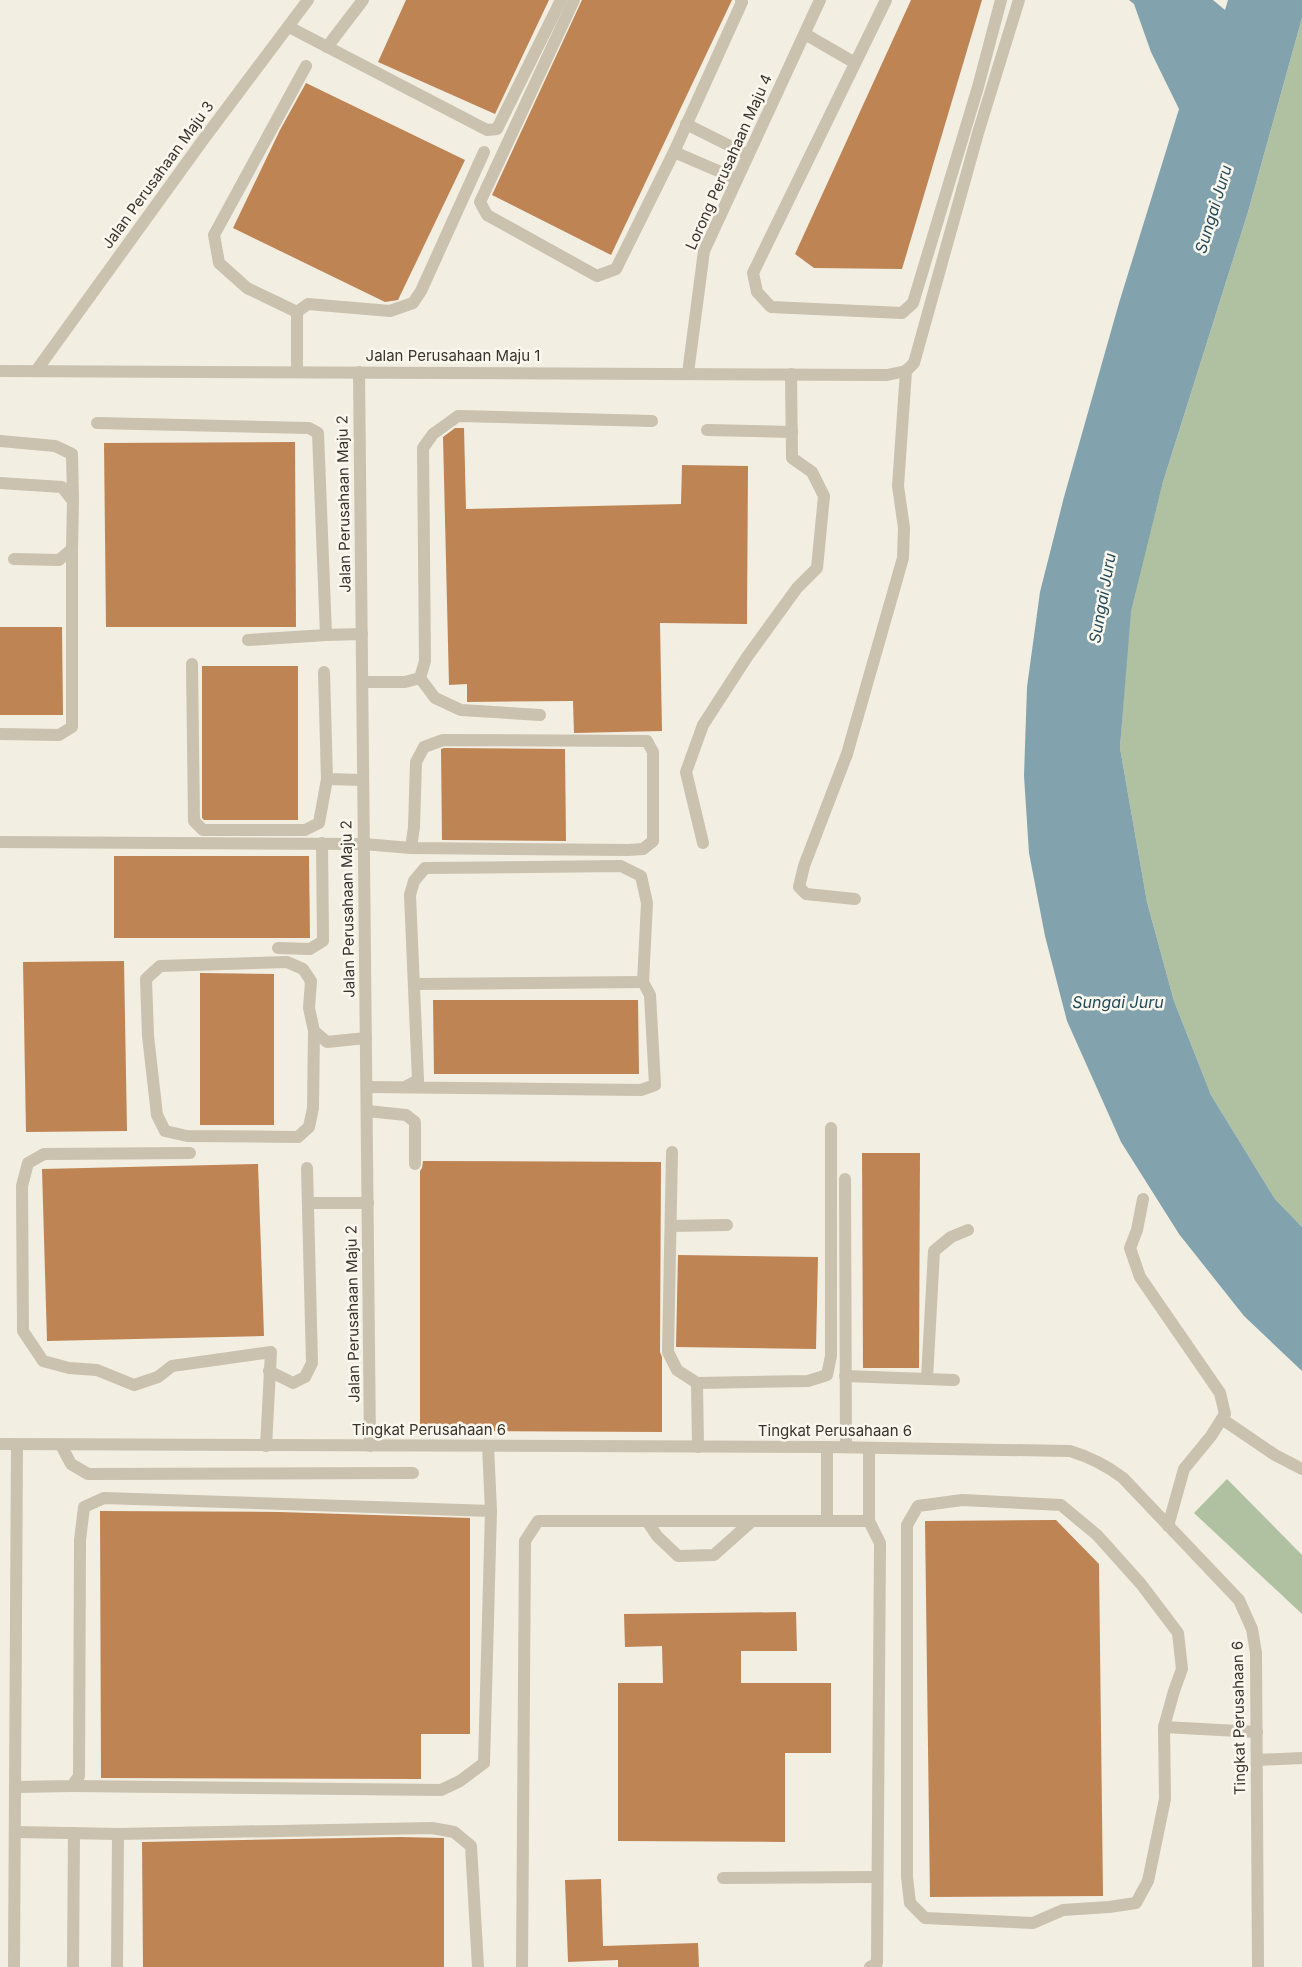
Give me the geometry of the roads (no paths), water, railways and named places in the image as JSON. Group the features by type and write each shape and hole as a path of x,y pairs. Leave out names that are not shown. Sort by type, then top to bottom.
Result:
{"street":[{"name":"Jalan Perusahaan Maju 3","path":"36,371 203,140 308,0"},
{"path":"327,47 363,0"},
{"path":"288,27 487,130 498,129 560,0"},
{"path":"574,0 480,202 487,215 597,276 616,269 674,152 742,2 741,0"},
{"name":"Lorong Perusahaan Maju 4","path":"688,373 704,251 820,0"},
{"path":"886,0 754,273 757,292 771,306 902,313 913,303 978,87 1001,0"},
{"path":"855,899 806,894 799,887 804,866 847,754 903,558 904,528 898,486 906,371 914,363 978,134 1019,0"},
{"path":"804,34 855,63"},
{"path":"297,312 247,288 219,263 214,235 306,66"},
{"path":"686,124 748,155"},
{"path":"297,312 308,304 390,312 413,303 421,291 484,152"},
{"path":"674,152 737,179"},
{"path":"297,312 297,372"},
{"name":"Jalan Perusahaan Maju 1","path":"0,371 887,375 906,371"},
{"name":"Jalan Perusahaan Maju 2","path":"359,372 370,1446"},
{"path":"703,843 686,772 703,725 763,634 797,588 817,568 824,496 812,472 792,458 791,374"},
{"path":"420,678 425,661 423,448 433,434 458,416 652,421"},
{"path":"97,423 309,428 318,433 326,634"},
{"path":"707,430 792,432"},
{"path":"0,441 55,446 72,454 73,501 72,726 59,735 0,734"},
{"path":"0,484 62,487 73,501"},
{"path":"14,560 59,560 72,550"},
{"path":"248,640 326,634 362,634"},
{"path":"192,664 194,821 203,830 305,830 319,823 327,778 324,672"},
{"path":"362,682 405,682 420,678"},
{"path":"420,678 435,698 461,710 540,715"},
{"path":"0,842 322,843 411,848 643,849 653,841 653,752 647,741 443,740 424,748 416,762 414,827 411,848"},
{"path":"327,778 363,780"},
{"path":"278,948 310,949 323,941 322,843"},
{"path":"366,1087 641,1090 655,1085 650,995 644,982 647,903 641,876 621,866 425,868 414,881 410,895 418,1080 405,1087"},
{"path":"314,1031 313,1108 309,1128 298,1137 187,1136 165,1132 157,1115 146,1006 146,979 160,966 288,962 303,969 311,981 309,1008 314,1031 327,1042 366,1038"},
{"path":"414,984 644,982"},
{"path":"367,1112 406,1115 414,1122 415,1164"},
{"path":"672,1152 668,1352 677,1370 697,1383 808,1381 827,1375 830,1356 831,1128"},
{"path":"190,1154 44,1154 28,1163 22,1186 23,1331 43,1361 69,1368 98,1370 134,1385 158,1378 172,1366 271,1352 266,1446"},
{"path":"269,1371 293,1383 306,1377 312,1363 307,1168"},
{"path":"845,1179 846,1447"},
{"path":"1144,1199 1137,1230 1130,1248 1140,1278 1220,1393 1225,1414 1211,1436 1184,1469 1168,1526"},
{"path":"308,1203 368,1203"},
{"path":"671,1226 727,1226"},
{"path":"927,1379 934,1251 951,1237 968,1230"},
{"path":"845,1376 954,1380"},
{"path":"697,1383 698,1447"},
{"path":"1222,1419 1275,1455 1302,1469"},
{"name":"Tingkat Perusahaan 6","path":"0,1444 846,1447 1070,1451 1091,1458 1106,1465 1118,1474 1222,1580 1239,1600 1252,1629 1256,1653 1258,1967"},
{"path":"14,1967 16,1445"},
{"path":"61,1445 72,1464 88,1474 413,1473"},
{"path":"15,1788 72,1786 441,1790 460,1781 484,1764 491,1511 488,1446"},
{"path":"827,1447 827,1521"},
{"path":"869,1448 869,1521 880,1543 877,1960 870,1967"},
{"path":"72,1786 79,1776 80,1540 84,1507 104,1498 491,1511"},
{"path":"962,1500 1061,1505 1096,1535 1141,1584 1178,1633 1182,1669 1164,1727 1165,1799 1148,1881 1136,1903 1109,1908 1063,1910 1033,1923 925,1918 910,1903 907,1878 906,1525 918,1506 962,1500"},
{"path":"522,1967 525,1542 538,1521 869,1521"},
{"path":"647,1521 657,1536 678,1556 714,1555 752,1521"},
{"path":"1164,1727 1257,1732"},
{"path":"1257,1760 1302,1758"},
{"path":"15,1832 118,1834 432,1828 454,1832 471,1846 478,1967"},
{"path":"73,1967 74,1833"},
{"path":"117,1967 118,1834"},
{"path":"723,1878 877,1877"}],"water":[{"name":"Sungai Juru","path":"1129,0 1213,0 1225,10 1228,0 1302,0 1302,18 1248,212 1163,482 1131,611 1120,748 1147,902 1174,1001 1211,1095 1275,1199 1302,1227 1302,1371 1244,1316 1179,1234 1121,1142 1067,1021 1045,936 1029,853 1024,776 1027,687 1040,592 1064,497 1119,303 1179,109 1151,52 1134,4"}]}
